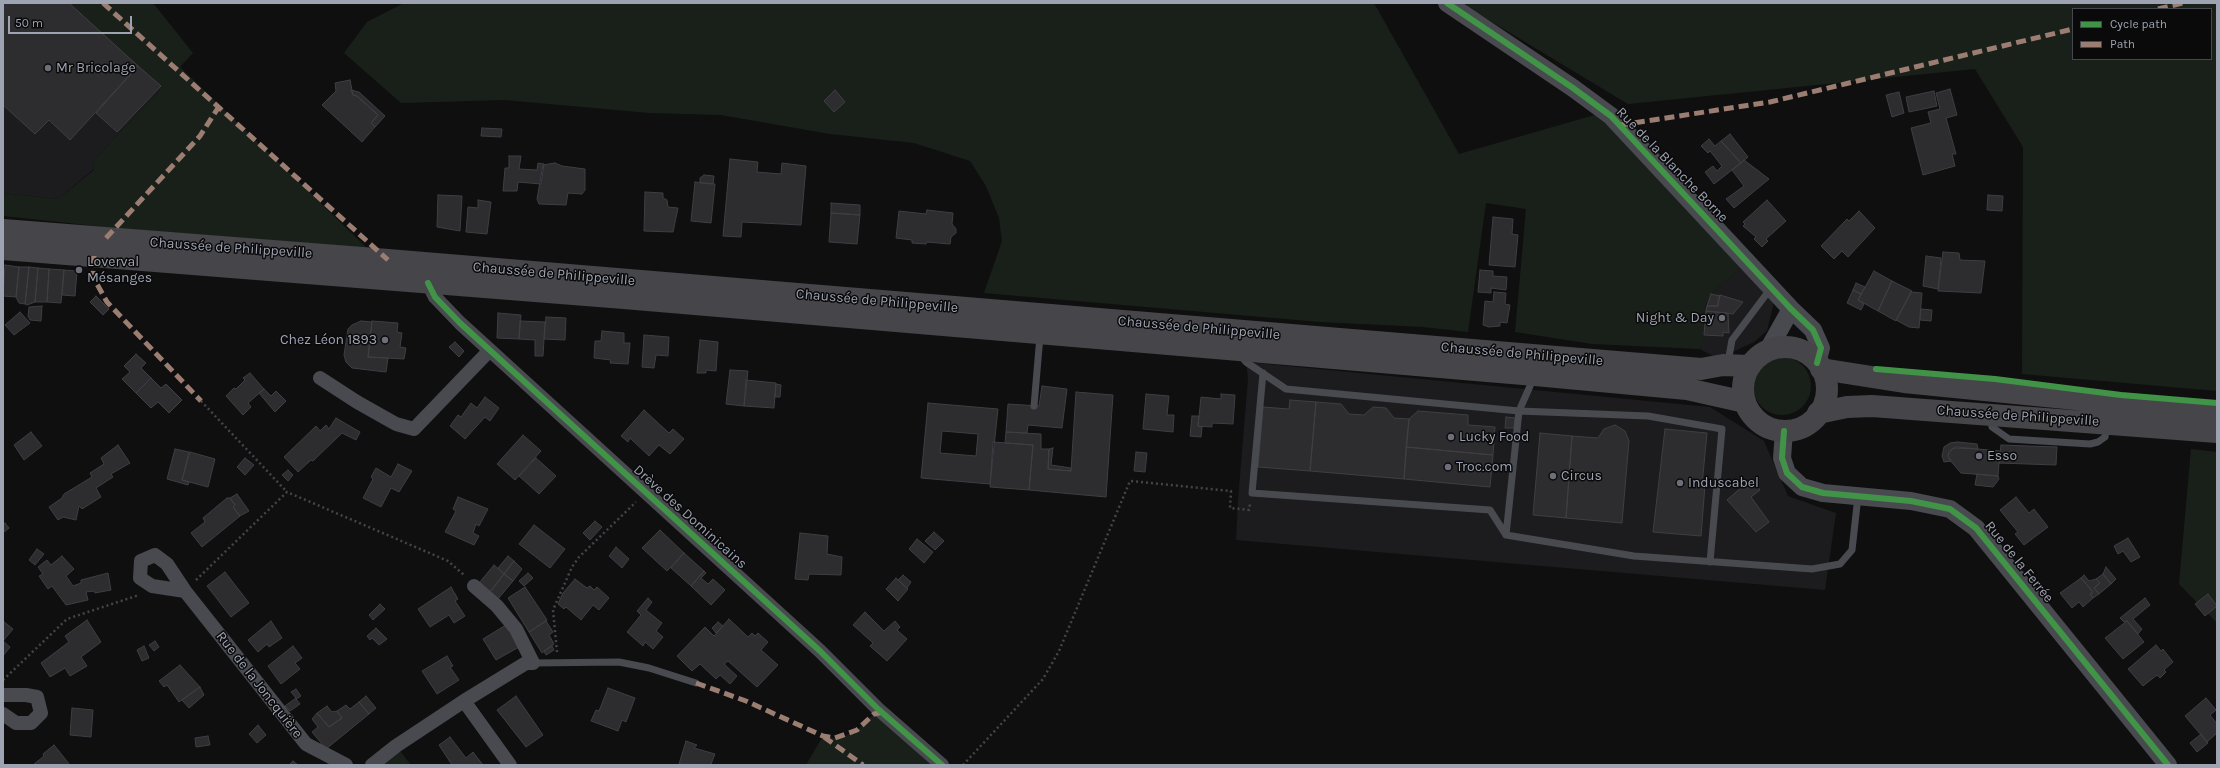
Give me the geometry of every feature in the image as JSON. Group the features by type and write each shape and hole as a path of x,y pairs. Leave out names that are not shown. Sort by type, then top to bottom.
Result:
{"main road":[{"name":"Chaussée de Philippeville","path":"3,230 388,260 1701,369 1728,365 1750,366"},
{"name":"Chaussée de Philippeville","path":"3,249 372,277 428,283 624,298 1535,375 1686,389 1745,402"},
{"path":"1783,347 1793,348 1810,356 1819,366 1826,392 1824,403 1809,423 1797,429 1784,431 1771,428 1760,422 1750,413 1745,402 1743,389 1744,377 1750,366 1758,357 1768,350 1783,347"},
{"name":"Chaussée de Philippeville","path":"1819,366 1904,382 2217,413"},
{"name":"Chaussée de Philippeville","path":"1818,413 1847,407 1872,406 2217,432"}],"street":[{"name":"Rue de la Blanche Borne","path":"1447,3 1573,88 1611,116 1790,309 1814,330 1821,348 1819,366"},
{"name":"Drève des Dominicains","path":"428,283 435,297 460,323 820,651 878,709 942,765"},
{"path":"1768,350 1790,309"},
{"path":"320,378 357,402 389,420 414,429 490,350"},
{"name":"Rue de la Ferrée","path":"1784,431 1782,458 1787,473 1802,487 1823,493 1911,501 1950,509 1976,528 2168,765"},
{"name":"Rue de la Joncquière","path":"152,586 140,578 141,561 155,555 168,564 185,591 306,744 346,765"},
{"path":"152,586 185,591"},
{"path":"372,765 396,746 464,701 526,663 533,663 516,629 498,606 474,586"},
{"path":"3,695 38,697 41,712 31,723 16,722 3,714"},
{"path":"464,701 510,765"}],"lane":[{"path":"1728,365 1732,340 1771,288"},
{"path":"1034,406 1040,334"},
{"path":"1236,350 1246,362 1286,389 1519,411 1648,416 1722,429 1710,562"},
{"path":"1263,373 1252,493 1490,510 1506,536 1634,556 1812,570 1840,564 1852,550 1858,496"},
{"path":"1506,536 1519,411 1535,375"},
{"path":"533,663 619,662 696,682"}],"path":[{"path":"201,401 287,492 448,561 458,568 474,586"},
{"path":"963,765 1043,679 1059,651 1130,481 1231,491 1230,508 1249,510 1252,493"},
{"path":"185,591 287,492"},
{"path":"555,662 557,640 553,610 572,567 579,557 646,493"},
{"path":"3,680 67,619 146,593 152,586"}],"shaded area":[{"path":"3,3 65,3 160,90 93,161 94,169 58,199 3,193"},
{"path":"65,3 153,3 193,53 180,67 367,248 115,228 3,216 3,193 58,199 94,170 93,161 160,90"},
{"path":"404,3 1374,3 1459,154 1598,114 1742,267 1711,294 1706,305 1704,335 1700,349 1592,344 1515,332 1526,209 1486,203 1468,332 1423,327 1320,322 984,293 1002,241 999,218 986,186 970,161 914,143 830,134 721,115 650,113 504,100 401,103 344,53 367,22"},
{"path":"1467,3 2217,3 2217,391 2022,374 2023,147 1975,69 1628,104 1467,7"},
{"path":"1742,267 1774,302 1767,331 1754,342 1718,359 1700,349 1706,305 1711,294"},
{"path":"1782,357 1793,359 1806,370 1809,375 1811,386 1809,397 1798,410 1793,413 1782,415 1771,413 1758,402 1755,397 1753,386 1755,375 1766,362 1771,359"},
{"path":"1246,362 1710,407 1764,441 1788,496 1836,513 1825,590 1236,540 1248,379"},
{"path":"2191,449 2217,452 2217,623 2179,584"},
{"path":"874,714 931,765 806,765 823,736 835,738 845,736 857,730"},
{"path":"396,746 411,765 372,765"}],"building":[{"path":"3,3 69,3 138,66 70,140 49,120 35,134 3,105"},
{"path":"138,66 161,86 117,132 96,113"},
{"path":"350,80 353,95 357,96 378,115 371,123 375,127 362,142 322,105 336,91 335,83"},
{"path":"1950,89 1957,115 1946,118 1956,154 1952,154 1955,166 1923,175 1911,128 1931,123 1928,112 1940,109 1936,93"},
{"path":"351,90 359,92 385,116 375,127 371,123 378,115 357,96 353,95"},
{"path":"835,90 845,102 834,112 824,101"},
{"path":"1934,91 1937,106 1909,112 1906,97"},
{"path":"1899,92 1904,113 1892,117 1886,95"},
{"path":"482,128 502,129 501,137 481,136"},
{"path":"1730,134 1748,157 1741,163 1721,141"},
{"path":"1709,139 1715,146 1721,141 1741,163 1714,184 1705,172 1713,166 1717,171 1722,166 1710,151 1708,153 1701,146"},
{"path":"509,156 521,156 519,169 537,170 538,163 544,164 541,184 518,182 517,191 503,191 505,168 509,168"},
{"path":"730,159 758,162 757,172 781,174 782,163 806,166 801,225 742,222 741,237 723,236"},
{"path":"1744,160 1769,179 1734,208 1726,199 1744,186 1732,170"},
{"path":"555,163 562,166 585,169 585,190 582,194 568,193 566,205 539,204 537,199 543,165"},
{"path":"704,175 714,176 713,184 700,183 700,178"},
{"path":"695,182 715,184 711,223 691,221"},
{"path":"645,192 663,193 663,198 667,200 668,207 678,208 673,232 644,231"},
{"path":"438,195 462,196 460,231 437,227"},
{"path":"1988,195 2003,196 2002,211 1987,210"},
{"path":"478,200 491,202 487,234 466,232 468,207 478,208"},
{"path":"1767,200 1786,221 1766,239 1768,241 1762,247 1754,239 1756,237 1743,226 1745,224 1743,222"},
{"path":"831,203 860,205 860,215 831,213"},
{"path":"927,210 953,213 952,224 956,229 956,233 951,237 950,244 927,242 926,244 912,243 912,240 896,238 899,211 926,214"},
{"path":"1859,211 1875,228 1848,257 1842,251 1834,259 1821,246 1847,219 1849,221"},
{"path":"831,213 860,215 857,244 829,242"},
{"path":"1493,217 1513,219 1512,234 1518,235 1515,267 1489,265"},
{"path":"1943,252 1959,253 1960,260 1985,261 1981,293 1938,291"},
{"path":"1926,256 1941,258 1938,289 1923,286"},
{"path":"5,265 19,267 16,297 3,296"},
{"path":"19,267 29,267 25,304 19,303 16,297"},
{"path":"29,267 38,268 35,302 27,305 25,304"},
{"path":"38,268 49,269 47,302 35,302"},
{"path":"49,269 64,270 61,303 47,302"},
{"path":"64,270 77,271 75,296 62,295"},
{"path":"1480,270 1493,271 1493,276 1507,277 1506,290 1491,288 1491,293 1478,292"},
{"path":"1874,271 1892,281 1878,311 1858,300"},
{"path":"1892,281 1912,291 1896,321 1878,311"},
{"path":"1856,283 1865,287 1861,294 1853,290"},
{"path":"1853,290 1861,294 1858,300 1864,304 1861,310 1847,303"},
{"path":"1494,292 1506,293 1505,304 1510,305 1507,323 1500,322 1500,326 1489,327 1483,325 1485,301 1493,302"},
{"path":"1911,292 1922,293 1919,328 1909,327 1896,320"},
{"path":"1711,294 1720,296 1718,298 1718,306 1707,306"},
{"path":"1720,295 1743,302 1733,314 1706,311 1707,306 1718,306"},
{"path":"96,296 109,309 103,315 90,302"},
{"path":"42,306 41,321 30,320 28,316 29,307"},
{"path":"1921,309 1932,310 1931,321 1920,320"},
{"path":"1706,311 1728,313 1729,333 1723,332 1723,336 1704,335"},
{"path":"20,312 30,323 14,335 5,325"},
{"path":"498,313 521,315 519,339 497,338"},
{"path":"546,317 566,318 565,340 544,339"},
{"path":"361,321 372,322 368,357 388,358 386,372 352,368 346,362 344,355 348,329 352,325"},
{"name":"Chez Léon 1893","path":"372,321 398,323 397,332 402,333 400,347 406,348 404,359 368,357"},
{"path":"520,321 545,322 543,356 535,356 535,340 519,339"},
{"path":"602,331 624,333 624,343 630,343 628,364 610,363 611,360 594,358 595,341 601,341"},
{"path":"644,335 669,337 668,356 656,355 654,368 642,367"},
{"path":"700,340 718,342 716,371 706,370 706,373 697,373"},
{"path":"455,342 464,351 459,357 449,347"},
{"path":"136,354 146,363 141,368 151,378 136,393 122,379 130,372 124,366"},
{"path":"730,370 748,371 744,406 726,404"},
{"path":"250,373 264,389 248,403 251,407 243,415 226,396 234,388 236,389 245,380 243,378"},
{"path":"151,378 161,388 166,384 182,400 169,413 158,402 151,408 136,393"},
{"path":"746,380 776,383 774,408 744,406"},
{"path":"776,384 781,385 780,397 775,397"},
{"path":"1042,386 1067,389 1062,428 1028,425 1027,433 1006,432 1008,404 1039,406"},
{"path":"264,389 271,396 276,391 286,401 275,412 259,393"},
{"path":"1076,392 1113,395 1106,497 1029,490 1033,445 1005,443 1006,432 1041,434 1041,449 1049,449 1048,469 1071,471"},
{"path":"1146,394 1169,396 1167,415 1174,415 1173,432 1143,429"},
{"path":"1221,394 1235,395 1233,424 1212,423 1212,427 1198,426 1201,397 1221,399"},
{"path":"485,397 499,408 490,421 485,417 465,439 450,426 458,415 461,417 471,403 477,408"},
{"path":"1290,400 1316,402 1310,471 1258,467 1263,407 1289,409"},
{"path":"1316,402 1341,404 1349,414 1364,415 1373,407 1386,408 1394,418 1409,419 1404,479 1310,471"},
{"path":"928,403 998,409 990,484 921,478","holes":["942,431 978,434 976,456 940,453"]},
{"path":"644,410 669,433 673,429 684,439 670,454 659,445 649,456 630,438 628,442 621,436"},
{"name":"Lucky Food","path":"1418,411 1468,415 1468,425 1495,427 1493,455 1406,447 1409,419"},
{"path":"1192,416 1199,416 1198,426 1202,427 1201,437 1190,436"},
{"path":"1506,417 1515,418 1514,428 1505,428"},
{"path":"336,418 360,432 356,440 342,433 313,461 311,460 298,472 284,457 316,426 320,431 326,425 329,429"},
{"path":"1615,425 1625,431 1629,441 1622,523 1566,518 1572,436 1598,438 1604,429"},
{"name":"Induscabel","path":"1665,429 1707,433 1702,485 1705,485 1701,536 1653,532"},
{"path":"31,432 42,446 24,460 14,445"},
{"name":"Circus","path":"1540,433 1572,436 1566,518 1533,515"},
{"path":"523,435 541,451 515,480 497,464"},
{"path":"993,442 1033,445 1029,490 990,487"},
{"path":"1958,442 1977,444 1978,449 1953,448 1948,455 1951,461 1944,462 1942,456 1944,447 1950,443"},
{"path":"118,445 130,463 111,474 113,477 96,488 101,497 82,509 79,506 76,520 63,517 58,520 49,507 62,498 64,494 92,477 90,473 104,464 101,458"},
{"path":"2001,445 2057,447 2056,465 1999,463"},
{"name":"Troc.com","path":"1406,447 1493,455 1490,487 1404,479"},
{"path":"1956,447 2000,451 1998,476 1961,473 1948,458 1949,451"},
{"path":"1053,448 1051,465 1071,468 1071,471 1048,469 1049,449"},
{"path":"175,449 189,452 182,480 189,482 188,485 167,479"},
{"path":"190,452 215,459 208,487 182,480"},
{"path":"1136,452 1147,453 1145,472 1134,471"},
{"path":"245,458 254,465 245,475 237,467"},
{"path":"536,458 556,476 539,494 519,476"},
{"path":"398,464 412,471 399,492 391,488 381,507 363,498 373,479 371,477 376,468 391,477"},
{"path":"288,470 293,475 288,481 282,475"},
{"path":"1977,474 1998,476 1999,479 1993,487 1975,485"},
{"path":"1751,479 1760,490 1751,497 1769,522 1756,532 1727,500"},
{"path":"237,494 249,511 240,516 233,507 235,505 230,498"},
{"path":"458,497 488,509 479,526 476,524 473,533 479,536 474,545 445,532 456,511 453,509"},
{"path":"2016,497 2029,513 2034,509 2048,527 2024,545 2015,534 2018,532 2000,510"},
{"path":"227,498 230,498 235,505 233,507 240,516 202,547 191,533 205,522 203,518"},
{"path":"595,521 602,527 590,540 583,533"},
{"path":"5,523 9,528 3,533 3,525"},
{"path":"534,525 565,549 550,568 519,544"},
{"path":"660,530 684,553 667,571 642,548"},
{"path":"934,532 944,541 935,550 925,541"},
{"path":"800,533 828,536 827,554 842,557 841,575 809,574 808,580 795,579"},
{"path":"2128,538 2140,557 2131,562 2123,551 2118,554 2114,546"},
{"path":"917,539 933,552 924,563 909,549"},
{"path":"616,547 629,559 622,568 609,556"},
{"path":"37,549 44,554 35,565 29,560"},
{"path":"684,553 704,571 691,586 671,568"},
{"path":"62,556 74,569 66,576 73,586 81,583 81,580 108,573 111,590 95,593 94,591 86,592 88,600 66,605 52,586 48,589 39,576 43,574 38,567 47,560 51,565"},
{"path":"508,556 514,561 504,574 498,568"},
{"path":"514,561 522,569 513,581 504,574"},
{"path":"494,565 504,574 490,592 479,583"},
{"path":"2106,567 2116,579 2111,584 2103,574"},
{"path":"704,571 706,573 701,578 708,584 713,579 725,590 711,605 691,586"},
{"path":"225,572 249,603 231,617 207,586"},
{"path":"528,573 533,578 524,586 519,581"},
{"path":"504,574 513,581 498,599 490,592"},
{"path":"2103,574 2111,584 2099,594 2094,588 2100,583 2096,579"},
{"path":"903,575 911,582 907,588 898,580"},
{"path":"2084,575 2089,581 2096,579 2100,583 2094,588 2099,594 2093,598 2090,594 2093,592 2081,578"},
{"path":"896,578 908,589 898,601 886,589"},
{"path":"2081,578 2093,592 2090,594 2093,598 2083,607 2079,602 2072,608 2060,593"},
{"path":"575,579 587,588 590,586 594,590 597,587 609,598 599,610 593,605 581,620 566,607 564,609 558,604 563,593"},
{"path":"451,587 458,599 455,601 465,616 454,623 449,615 430,627 418,609"},
{"path":"525,587 547,620 529,632 508,598"},
{"path":"2208,594 2217,606 2205,616 2195,604"},
{"path":"648,598 652,602 646,610 662,623 656,631 663,637 653,649 645,642 643,646 627,632 641,615 637,611"},
{"path":"2145,598 2150,605 2133,619 2142,629 2138,634 2127,621 2124,622 2120,618"},
{"path":"380,604 385,609 373,620 369,615"},
{"path":"865,612 884,631 895,621 900,627 897,630 907,639 887,661 870,646 873,643 853,625"},
{"path":"729,619 748,637 752,633 755,636 758,633 768,642 761,650 778,665 757,687 728,661 724,664 737,676 730,684 720,675 716,679 700,664 692,671 677,656 705,627 714,636"},
{"path":"87,620 101,642 81,657 87,666 70,676 65,668 50,677 41,663 69,642 65,636"},
{"path":"3,621 13,629 3,641"},
{"path":"271,621 282,638 269,647 267,644 258,652 248,640"},
{"path":"546,621 553,632 549,635 554,644 542,653 529,632"},
{"path":"2127,621 2144,642 2123,659 2105,638"},
{"path":"718,622 723,626 716,633 712,628"},
{"path":"506,625 519,647 496,660 483,639"},
{"path":"376,628 387,639 379,645 372,638 370,640 367,636"},
{"path":"3,641 10,647 3,656"},
{"path":"155,641 159,647 154,651 149,645"},
{"path":"2156,645 2161,651 2163,649 2173,662 2164,670 2166,672 2160,678 2157,675 2143,686 2128,669"},
{"path":"144,646 149,658 142,661 137,650"},
{"path":"293,646 302,658 295,663 300,669 281,684 268,666"},
{"path":"552,646 554,650 546,655 544,651"},
{"path":"447,656 453,666 450,667 459,680 437,694 422,671"},
{"path":"180,665 200,687 179,702 167,685 164,687 159,681"},
{"path":"200,687 204,695 189,708 182,700"},
{"path":"608,688 635,698 626,722 622,720 618,731 591,721 596,710 599,711"},
{"path":"296,689 301,696 296,699 300,704 290,711 285,706 296,698 291,692"},
{"path":"366,696 376,708 369,714 359,702"},
{"path":"516,696 543,735 526,747 497,710"},
{"path":"2206,698 2216,710 2210,715 2217,724 2217,733 2207,742 2185,716"},
{"path":"359,702 369,714 326,749 312,732 318,727 312,719 317,713 329,727 342,718 337,711 346,705 350,709"},
{"path":"327,706 332,712 337,711 342,718 329,727 317,713"},
{"path":"72,708 93,710 91,737 70,735"},
{"path":"258,725 266,735 257,743 249,734"},
{"path":"2201,734 2208,743 2197,752 2190,743"},
{"path":"208,736 210,745 196,747 195,738"},
{"path":"450,737 466,758 473,752 483,765 452,765 439,745"},
{"path":"686,741 697,745 694,748 715,754 711,764 714,765 679,764"},
{"path":"54,745 70,765 33,765 44,756 43,754"},
{"path":"293,761 298,765 289,765"}],"marked path":[{"path":"103,3 388,260"},
{"path":"2162,8 2183,3"},
{"path":"1620,125 1770,102 2072,29"},
{"path":"106,238 200,136 218,108"},
{"path":"94,256 93,277 107,302 201,401"},
{"path":"696,683 746,701 823,736 835,738 857,730 874,714 883,712"},
{"path":"824,737 863,765"}],"cycle path":[{"path":"1447,3 1573,88 1611,116 1791,309 1813,330 1821,348 1817,363"},
{"path":"428,283 435,297 460,323 820,651 878,709 942,765"},
{"path":"1876,369 1995,379 2121,395 2217,403"},
{"path":"1784,431 1782,458 1787,473 1802,487 1823,493 1911,501 1950,509 1976,528 2168,765"}],"place":[{"name":"Mr Bricolage","path":"48,68"},
{"name":"Loverval Mésanges","path":"79,270"},
{"name":"Night & Day","path":"1722,318"},
{"name":"Chez Léon 1893","path":"385,340"},
{"name":"Lucky Food","path":"1451,437"},
{"name":"Esso","path":"1979,456"},
{"name":"Troc.com","path":"1448,467"},
{"name":"Circus","path":"1553,476"},
{"name":"Induscabel","path":"1680,483"}]}
